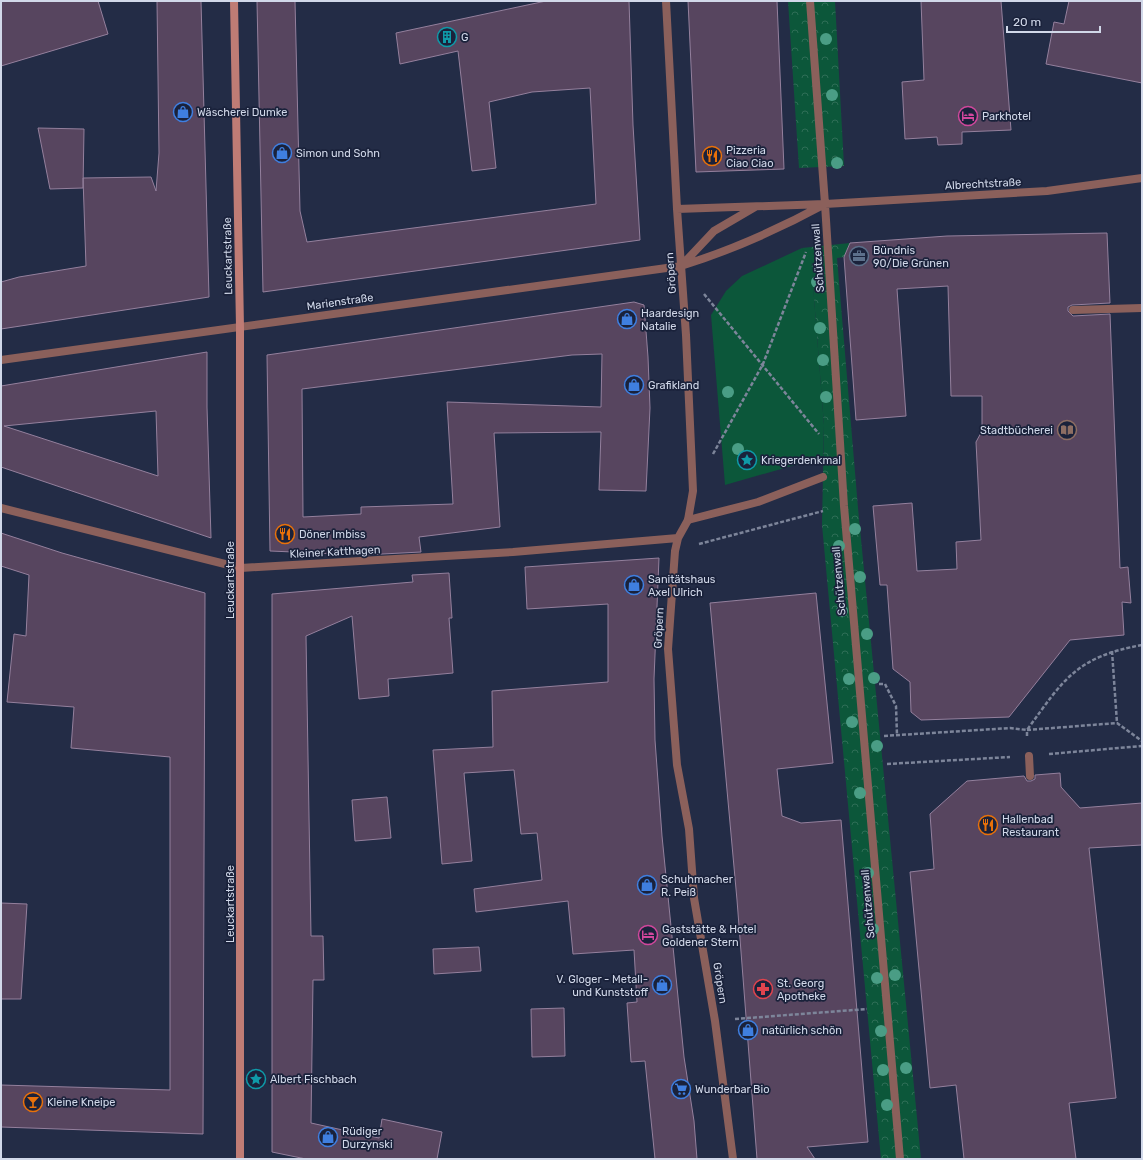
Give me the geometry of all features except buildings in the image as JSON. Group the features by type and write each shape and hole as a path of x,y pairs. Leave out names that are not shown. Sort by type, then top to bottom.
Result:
{"main road":[{"name":"Leuckartstraße","path":"234,1 240,327 240,1159"}],"street":[{"name":"Gröpern","path":"666,1 677,208 686,335 693,491 688,520 678,538 675,551 668,649 677,765 689,829 694,898 715,1021 733,1159"},
{"name":"Schützenwall","path":"810,1 825,204 844,506 900,1159"},
{"name":"Albrechtstraße","path":"677,208 825,204 1047,191 1142,178"},
{"name":"Albrechtstraße","path":"681,266 720,254 780,228 825,204"},
{"name":"Albrechtstraße","path":"681,266 714,231 757,206"},
{"name":"Marienstraße","path":"1,360 681,266"},
{"path":"1073,310 1142,308"},
{"path":"688,520 758,502 823,477"},
{"name":"Kleiner Katthagen","path":"1,508 241,568 513,552 678,538"},
{"path":"1029,756 1030,776"}],"path":[{"path":"711,458 762,364 808,247"},
{"path":"681,266 842,463"},
{"path":"675,551 844,506"},
{"path":"1027,730 1063,681 1079,668 1112,651 1142,645"},
{"path":"1112,651 1116,723"},
{"path":"859,683 885,684 896,706 897,735"},
{"path":"864,737 1010,728 1027,730 1116,723 1142,741"},
{"path":"866,765 1029,756 1142,746"},
{"path":"715,1021 888,1007"}],"green space":[{"path":"788,1 835,1 844,166 799,168"},
{"path":"850,243 844,257 837,258 858,508 921,1159 881,1159 822,525 824,425 811,260 802,248"},
{"path":"802,248 811,259 824,425 823,457 725,485 711,315 726,291 742,276"}],"place":[{"name":"G","path":"447,37"},
{"name":"Wäscherei Dumke","path":"183,112"},
{"name":"Parkhotel","path":"968,116"},
{"name":"Simon und Sohn","path":"282,153"},
{"name":"Pizzeria Ciao Ciao","path":"712,156"},
{"name":"Bündnis 90/Die Grünen","path":"859,256"},
{"name":"Haardesign Natalie","path":"627,319"},
{"name":"Grafikland","path":"634,385"},
{"name":"Stadtbücherei","path":"1067,430"},
{"name":"Kriegerdenkmal","path":"747,460"},
{"name":"Döner Imbiss","path":"285,534"},
{"name":"Sanitätshaus Axel Ulrich","path":"634,585"},
{"name":"Hallenbad Restaurant","path":"988,825"},
{"name":"Schuhmacher R. Peiß","path":"647,885"},
{"name":"Gaststätte & Hotel Goldener Stern","path":"648,935"},
{"name":"V. Gloger - Metall- und Kunststoff","path":"662,985"},
{"name":"St. Georg Apotheke","path":"763,989"},
{"name":"natürlich schön","path":"748,1030"},
{"name":"Albert Fischbach","path":"256,1079"},
{"name":"Wunderbar Bio","path":"681,1089"},
{"name":"Kleine Kneipe","path":"33,1102"},
{"name":"Rüdiger Durzynski","path":"328,1137"}]}
